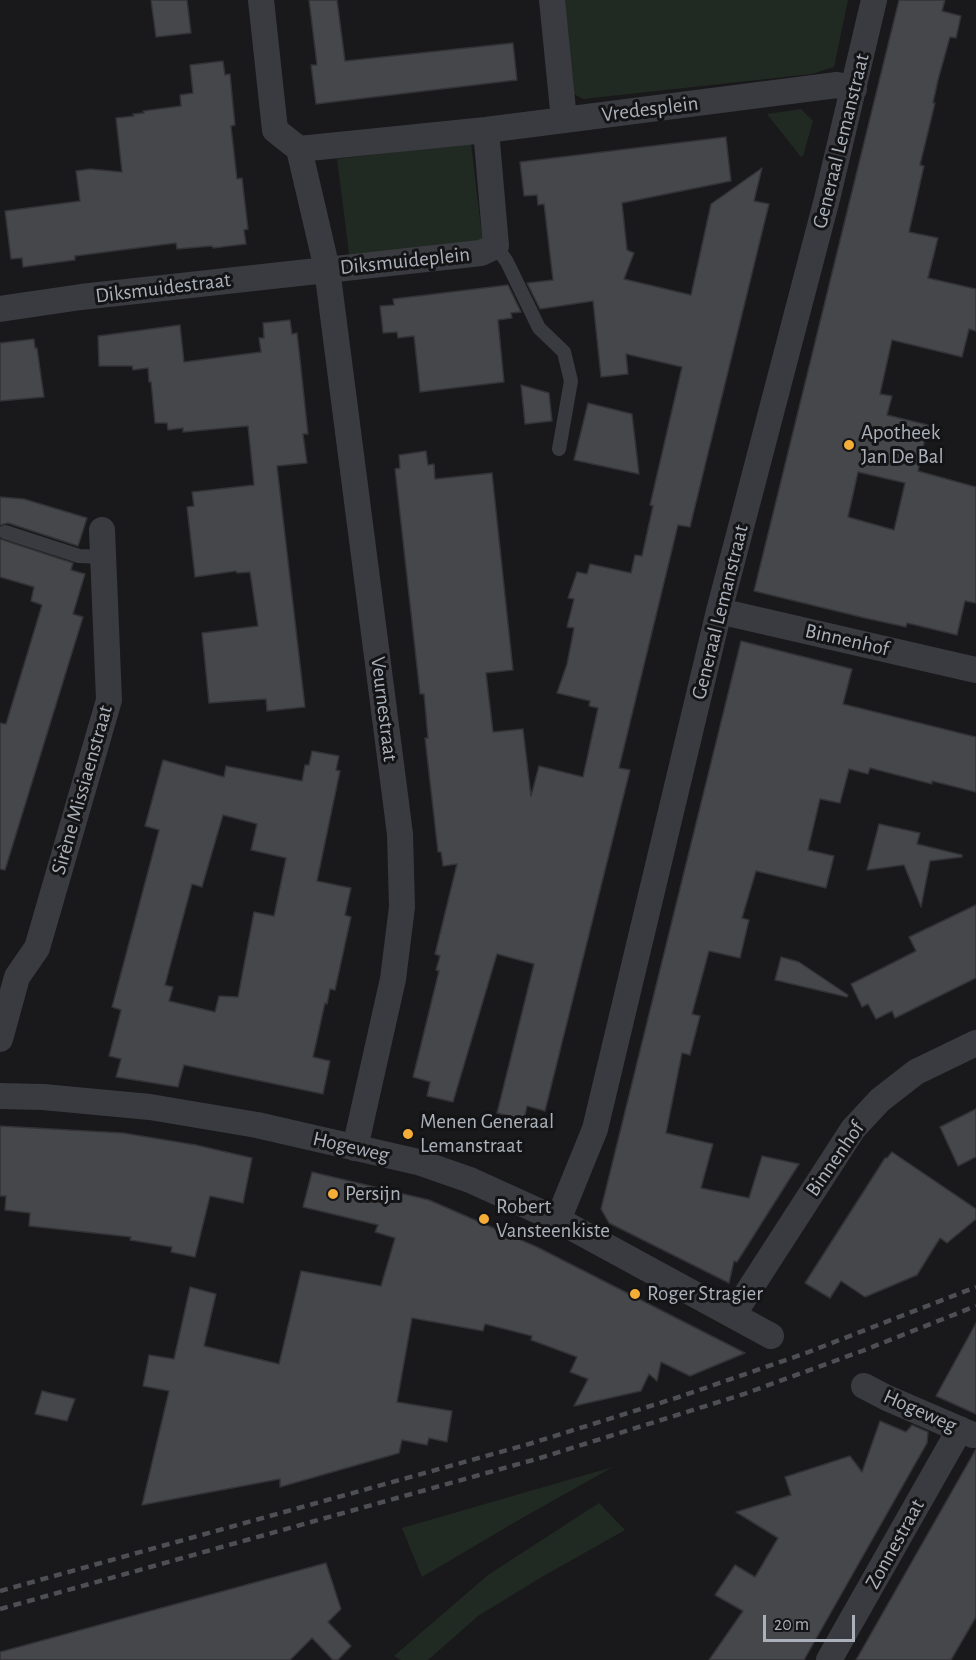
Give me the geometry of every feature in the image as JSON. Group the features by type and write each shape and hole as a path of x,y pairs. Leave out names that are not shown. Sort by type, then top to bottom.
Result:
{"street":[{"path":"261,0 275,130 298,149 564,120 552,0"},
{"name":"Generaal Lemanstraat","path":"558,1220 595,1129 718,611 827,199 874,0"},
{"name":"Vredesplein","path":"564,120 837,85 854,89"},
{"name":"Diksmuideplein","path":"298,149 327,269 481,254 496,246 486,130"},
{"name":"Diksmuidestraat","path":"0,309 81,297 327,269"},
{"name":"Veurnestraat","path":"327,269 400,834 402,907 393,979 355,1148"},
{"name":"Sirène Missiaenstraat","path":"0,1039 17,977 37,948 109,700 102,530"},
{"name":"Binnenhof","path":"718,611 976,669"},
{"name":"Binnenhof","path":"733,1315 853,1129 880,1100 916,1072 976,1043"},
{"name":"Hogeweg","path":"0,1096 43,1096 150,1107 257,1125 418,1162 470,1180 558,1220 771,1335"},
{"name":"Hogeweg","path":"864,1386 968,1432"},
{"name":"Zonnestraat","path":"829,1660 968,1432"}],"lane":[{"path":"496,246 507,262 539,328 564,352 571,381 560,448"},
{"path":"4,532 79,556 103,557"}],"shaded area":[{"path":"559,0 848,0 834,67 812,74 583,99 572,93"},
{"path":"801,109 813,121 801,157 767,114"},
{"path":"471,143 483,245 350,261 337,159"},
{"path":"613,1467 522,1518 422,1577 402,1528"},
{"path":"599,1503 625,1530 478,1616 428,1660 401,1660 394,1656 488,1575"}],"building":[{"path":"151,0 187,0 191,33 156,37"},
{"path":"309,0 337,0 345,61 513,43 517,80 316,104 311,65 317,65"},
{"path":"899,0 945,0 942,11 961,16 956,38 950,37 938,80 933,103 935,103 920,165 924,166 909,232 938,238 928,278 976,289 976,331 969,329 962,357 892,340 880,394 892,396 887,415 928,425 918,471 976,487 976,603 965,601 957,635 907,623 906,627 754,591","holes":["858,472 905,483 894,530 848,517"]},
{"path":"223,61 225,75 230,74 235,125 231,126 237,179 242,178 248,229 244,230 246,244 177,249 176,243 75,256 75,260 23,267 22,258 11,259 5,211 80,201 76,171 90,169 122,172 116,118 134,116 133,114 144,113 143,111 181,106 180,95 193,93 190,65"},
{"path":"726,137 731,181 622,203 627,250 634,253 624,279 691,295 711,204 762,168 754,201 769,204 690,527 678,525 619,768 630,770 545,1111 527,1106 524,1120 497,1113 534,964 497,954 453,1102 427,1096 430,1082 413,1077 439,971 436,970 440,956 435,954 457,864 443,866 441,852 438,852 425,738 428,738 424,694 420,694 395,469 400,468 399,455 426,451 428,465 434,464 435,479 492,473 513,670 486,673 493,732 523,729 531,796 539,766 583,777 598,708 589,706 590,701 557,693 567,664 574,628 567,627 574,599 568,598 577,572 587,574 590,564 631,573 635,555 642,556 653,506 650,505 682,367 626,354 628,374 601,377 593,301 540,309 527,283 553,280 544,204 538,205 537,195 524,196 520,162"},
{"path":"508,285 521,312 511,313 512,318 498,320 504,382 420,392 414,336 398,338 397,332 383,333 380,306 394,305 393,299"},
{"path":"290,320 292,334 297,333 308,434 303,434 307,463 277,466 305,707 267,711 266,699 209,703 202,633 258,626 250,572 237,573 236,571 195,577 187,507 194,506 192,492 254,485 248,426 183,432 183,428 168,430 167,423 155,423 148,368 133,370 132,366 99,366 98,336 180,325 184,362 261,352 259,338 264,338 263,323"},
{"path":"34,339 44,397 0,401 0,343"},
{"path":"521,385 549,393 552,421 525,424"},
{"path":"588,403 632,414 639,474 574,460"},
{"path":"0,497 24,499 87,518 78,546 8,523 0,525"},
{"path":"0,539 73,563 71,570 85,574 73,614 83,617 5,870 0,869 0,723 6,724 42,605 31,601 34,587 0,577"},
{"path":"741,641 852,669 843,704 976,737 976,792 932,781 932,784 870,768 868,774 849,769 840,803 820,799 808,850 834,856 826,888 756,871 742,918 749,920 740,958 709,951 692,1014 700,1016 690,1055 682,1053 666,1133 713,1144 701,1188 749,1198 762,1156 799,1164 737,1262 734,1261 729,1283 609,1223 601,1209"},
{"path":"312,751 339,756 336,770 340,771 317,881 351,888 345,915 351,917 335,990 330,989 327,1004 325,1003 313,1057 330,1061 323,1094 184,1065 178,1087 116,1077 121,1059 109,1056 121,1010 112,1007 159,830 145,826 163,760 224,777 226,766 302,781 305,765 309,765","holes":["223,815 257,824 251,850 286,858 274,916 254,912 238,997 219,996 215,1012 169,1001 173,987 165,985 192,884 202,887"]},
{"path":"879,824 920,833 917,844 962,855 962,857 930,861 921,907 904,865 867,870"},
{"path":"976,905 976,978 895,1018 892,1011 876,1019 868,1004 862,1007 851,984 916,951 909,937"},
{"path":"781,957 799,962 848,995 847,997 775,980"},
{"path":"976,1109 976,1157 958,1166 940,1127"},
{"path":"0,1126 123,1133 196,1145 252,1158 243,1203 210,1196 195,1257 171,1252 172,1247 130,1240 131,1237 29,1226 30,1213 5,1210 6,1196 0,1196"},
{"path":"892,1152 976,1209 976,1219 947,1243 940,1238 917,1275 865,1297 841,1281 830,1298 805,1283 885,1158"},
{"path":"312,1172 429,1200 537,1247 745,1353 690,1376 661,1362 657,1381 649,1374 641,1391 574,1406 588,1379 570,1372 577,1357 531,1340 532,1336 485,1324 483,1331 412,1318 397,1402 452,1411 447,1442 429,1438 427,1445 402,1440 399,1453 280,1487 280,1479 142,1505 169,1391 143,1386 149,1355 174,1359 190,1287 216,1294 204,1346 279,1364 301,1271 381,1286 395,1238 375,1232 378,1225 303,1207"},
{"path":"976,1323 976,1414 936,1396"},
{"path":"42,1391 75,1399 67,1421 35,1414"},
{"path":"880,1421 906,1432 912,1425 928,1432 927,1443 804,1660 709,1660 743,1611 715,1595 735,1565 755,1577 778,1538 736,1512 791,1495 785,1477 850,1456 862,1472"},
{"path":"976,1449 976,1617 951,1660 856,1660"},
{"path":"326,1563 341,1609 328,1622 351,1646 338,1660 333,1660 312,1638 290,1660 0,1660 0,1652"}],"railway":[{"path":"0,1591 529,1444 679,1397 806,1353 976,1287"},
{"path":"0,1609 540,1458 744,1394 976,1306"}],"place":[{"name":"Apotheek Jan De Bal","path":"849,445"},
{"name":"Menen Generaal Lemanstraat","path":"408,1134"},
{"name":"Persijn","path":"333,1194"},
{"name":"Robert Vansteenkiste","path":"484,1219"},
{"name":"Roger Stragier","path":"635,1294"}]}
